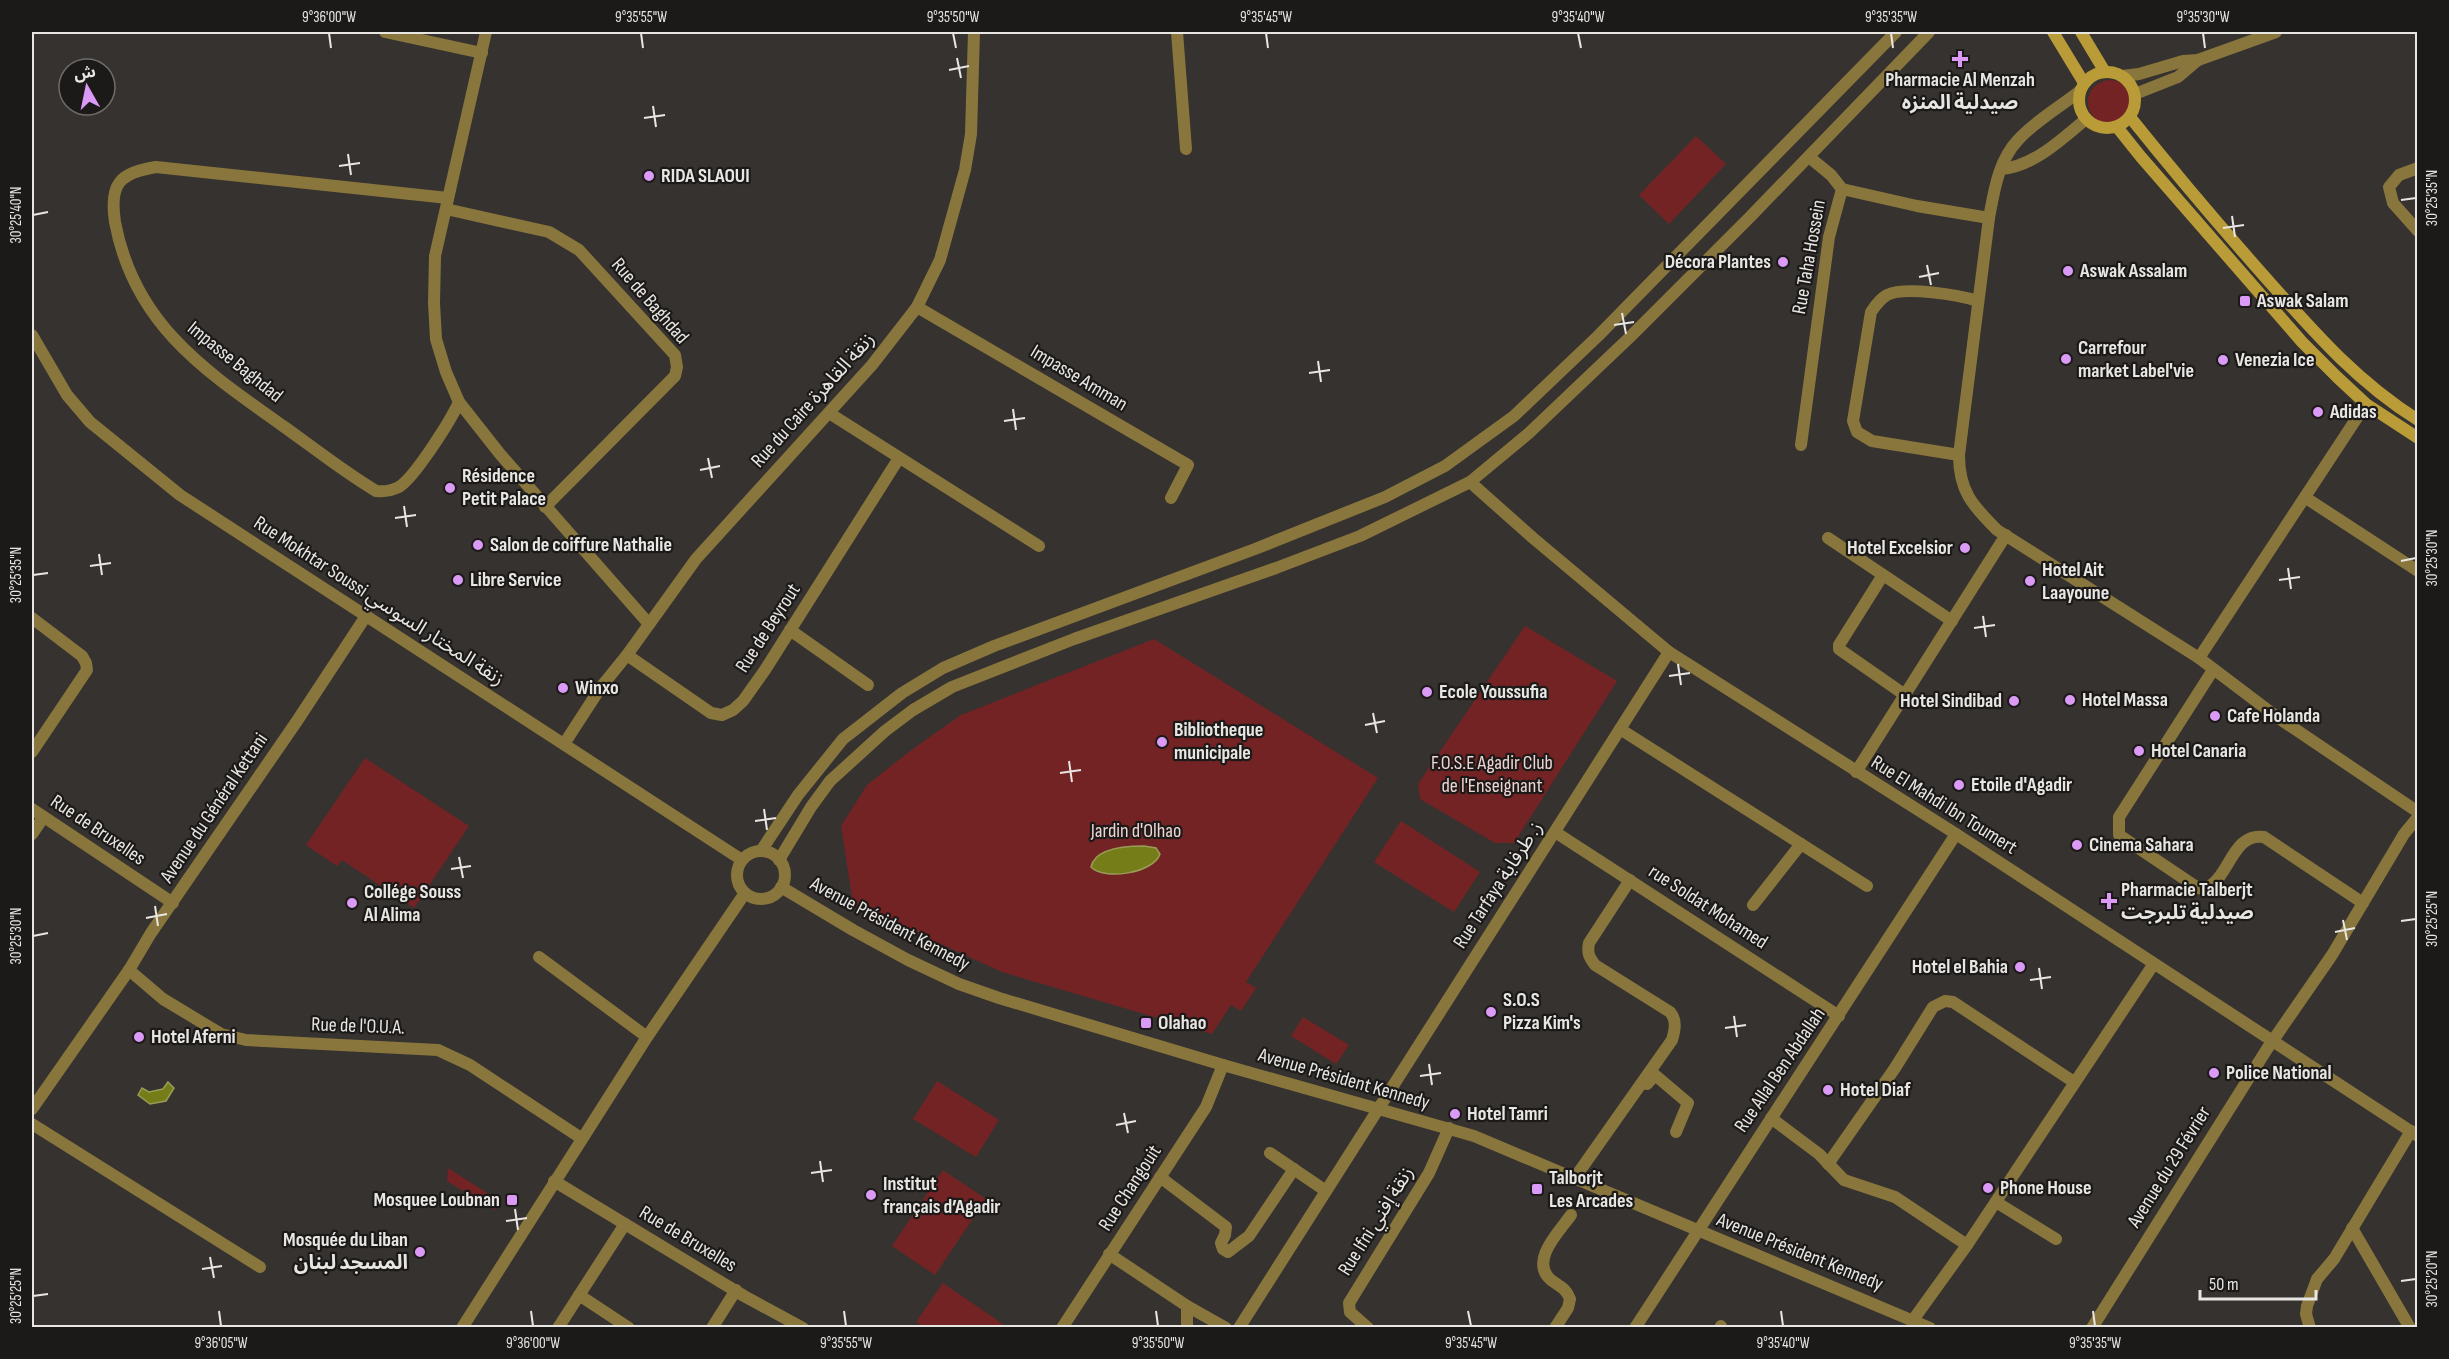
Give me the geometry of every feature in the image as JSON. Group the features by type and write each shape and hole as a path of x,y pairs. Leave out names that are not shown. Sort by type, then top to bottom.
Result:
{"main road":[{"path":"2053,32 2082,87 2079,106 2086,120 2100,128 2117,127 2130,117 2135,106 2135,94 2130,83 2122,76 2105,72 2097,74 2082,87"},
{"path":"2080,32 2105,72"},
{"path":"2130,117 2218,224 2337,358 2377,392 2418,420"},
{"path":"2117,127 2302,342 2366,404 2418,438"}],"street":[{"path":"385,32 482,52"},
{"path":"486,32 435,256 436,339 446,372 459,402 545,507 649,624"},
{"name":"Rue du Caire زنقة القاهرة","path":"564,744 602,687 627,656 696,559 830,413 893,340 917,307 940,260 965,170 971,134 974,32"},
{"path":"1177,32 1186,149"},
{"path":"760,851 798,795 843,739 902,693 942,668 1004,642 1265,546 1385,498 1445,466 1514,416 1598,336 1896,32"},
{"path":"780,860 811,807 830,781 885,730 952,687 1074,639 1276,568 1359,536 1470,482 1529,433 1630,337 1809,157 1929,32"},
{"path":"2122,76 2139,74 2183,61 2198,60 2276,32"},
{"path":"2135,94 2178,77 2198,60"},
{"path":"2082,87 2017,141 1995,183 1959,455 1961,482 1965,493 1989,521 2006,535 2199,658 2277,717 2418,812"},
{"path":"2001,169 2026,162 2061,141 2086,120"},
{"path":"1809,157 1831,175 1842,189"},
{"name":"Impasse Baghdad","path":"447,204 156,167 135,171 122,177 114,195 114,212 126,263 155,318 176,343 240,395 376,491 387,492 400,486 412,473 454,414 459,402"},
{"path":"2418,168 2399,175 2389,187 2393,203 2418,231"},
{"name":"Rue Taha Hossein","path":"1801,445 1829,237 1842,189 1917,206 1989,218"},
{"name":"Rue de Baghdad","path":"447,204 549,232 563,239 579,250 675,355 677,367 675,376 545,507"},
{"path":"1959,455 1872,441 1857,432 1853,420 1871,312 1878,302 1896,292 1965,296 1978,300"},
{"name":"Impasse Amman","path":"917,307 1188,465 1171,498"},
{"name":"Rue Mokhtar Soussi زنقة المختار السوسي","path":"32,335 67,395 90,422 180,495 742,860"},
{"path":"2199,658 2366,404"},
{"path":"830,413 1039,546"},
{"name":"Rue de Beyrout","path":"627,656 700,708 722,715 734,710 743,701 790,630 899,458"},
{"name":"Rue El Mahdi Ibn Toumert","path":"1470,482 1669,652 1956,834 2272,1042 2415,1133"},
{"path":"2306,498 2418,571"},
{"path":"1856,772 2006,535"},
{"path":"1828,538 1952,621"},
{"path":"1883,575 1839,645 1839,649 1905,695"},
{"name":"Avenue du Général Kettani","path":"32,1109 129,970 151,933 366,616"},
{"path":"32,618 82,656 87,670 32,752"},
{"path":"790,630 868,685"},
{"name":"Rue Tarfaya ز. طرفاية","path":"1239,1328 1669,652"},
{"path":"2213,670 2119,817 2119,835 2198,888 2204,889 2213,884 2244,841 2264,837 2363,903"},
{"path":"1620,729 1867,886"},
{"name":"Rue de Bruxelles","path":"32,809 173,903"},
{"name":"Avenue du 29 Février","path":"2092,1328 2272,1042 2332,955 2418,817"},
{"path":"32,834 43,818"},
{"name":"rue Soldat Mohamed","path":"1556,832 1839,1016"},
{"name":"Rue Allal Ben Abdallah","path":"1640,1326 1698,1231 1956,834"},
{"path":"1753,905 1801,844"},
{"path":"760,851 780,860 785,878 781,887 771,897 761,899 745,893 738,884 737,871 742,860 750,854 760,851"},
{"path":"1578,1181 1672,1040 1675,1031 1674,1017 1670,1012 1595,965 1587,951 1589,943 1630,880"},
{"name":"Avenue Président Kennedy","path":"781,887 861,935 959,984 999,999 1474,1136 1930,1328"},
{"path":"462,1328 646,1037 745,893"},
{"path":"539,957 646,1037"},
{"path":"1913,1320 1996,1202 2153,964"},
{"name":"Rue de l'O.U.A.","path":"129,970 164,999 220,1034 246,1040 438,1050 470,1065 581,1138"},
{"path":"1828,1164 1895,1068 1933,1007 1945,1001 1953,1002 2074,1082"},
{"name":"Rue Changouit","path":"1062,1328 1206,1107 1223,1065"},
{"path":"1578,1181 1655,1075 1688,1103 1676,1132"},
{"path":"1771,1118 1809,1146 1844,1180 1895,1197 1967,1245"},
{"path":"32,1124 260,1267"},
{"name":"Rue Ifni زنقة إفني","path":"1368,1328 1350,1312 1349,1303 1429,1173 1449,1128"},
{"path":"2310,1328 2306,1314 2310,1294 2317,1279 2334,1259 2415,1133"},
{"path":"1270,1153 1326,1191"},
{"path":"1160,1177 1226,1227 1226,1235 1221,1243 1223,1249 1228,1252 1249,1236 1294,1169"},
{"name":"Rue de Bruxelles","path":"554,1181 803,1328"},
{"path":"1996,1202 2056,1239"},
{"path":"1555,1328 1568,1308 1570,1299 1564,1288 1546,1274 1542,1260 1571,1215"},
{"path":"558,1328 626,1224"},
{"path":"2352,1228 2410,1328"},
{"path":"1109,1254 1186,1306 1226,1328"},
{"path":"712,1328 736,1290"},
{"path":"579,1295 629,1328"},
{"path":"1186,1306 1187,1328"}],"green space":[{"path":"2110,80 2119,81 2126,86 2131,93 2131,111 2126,118 2119,123 2110,124 2101,123 2094,118 2089,111 2088,102 2089,93 2094,86 2101,81"},
{"path":"1696,136 1726,164 1669,224 1639,195"},
{"name":"F.O.S.E Agadir Club de l'Enseignant","path":"1525,626 1617,681 1514,843 1495,843 1420,799 1418,784"},
{"name":"Jardin d'Olhao","path":"1154,639 1378,778 1246,982 1256,988 1241,1011 1231,1005 1212,1034 1002,972 853,904 841,826 867,785 961,715"},
{"path":"365,758 469,826 414,908 342,860 337,866 306,845"},
{"path":"1401,821 1480,872 1454,912 1374,862"},
{"path":"1303,1017 1349,1045 1336,1064 1291,1036"},
{"path":"937,1081 999,1120 976,1157 913,1119"},
{"path":"448,1168 492,1196 491,1202 496,1211 447,1181"},
{"path":"943,1170 986,1199 935,1275 892,1246"},
{"path":"943,1283 1007,1327 924,1327 916,1322"}],"shaded area":[{"path":"1144,846 1156,848 1160,854 1156,861 1139,870 1106,874 1091,867 1094,861 1105,852"},
{"path":"168,1082 174,1088 166,1101 150,1104 138,1095 142,1088 149,1092 163,1089"}],"place":[{"name":"Pharmacie Al Menzah صيدلية المنزه","path":"1960,59"},
{"name":"RIDA SLAOUI","path":"649,176"},
{"name":"Décora Plantes","path":"1783,262"},
{"name":"Aswak Assalam","path":"2068,271"},
{"name":"Aswak Salam","path":"2245,301"},
{"name":"Carrefour market Label'vie","path":"2066,359"},
{"name":"Venezia Ice","path":"2223,360"},
{"name":"Adidas","path":"2318,412"},
{"name":"Résidence Petit Palace","path":"450,488"},
{"name":"Salon de coiffure Nathalie","path":"478,545"},
{"name":"Hotel Excelsior","path":"1965,548"},
{"name":"Libre Service","path":"458,580"},
{"name":"Hotel Ait Laayoune","path":"2030,581"},
{"name":"Winxo","path":"563,688"},
{"name":"Ecole Youssufia","path":"1427,692"},
{"name":"Hotel Massa","path":"2070,700"},
{"name":"Hotel Sindibad","path":"2014,701"},
{"name":"Cafe Holanda","path":"2215,716"},
{"name":"Bibliotheque municipale","path":"1162,742"},
{"name":"Hotel Canaria","path":"2139,751"},
{"name":"Etoile d'Agadir","path":"1959,785"},
{"name":"Cinema Sahara","path":"2077,845"},
{"name":"Pharmacie Talberjt صيدلية تلبرجت","path":"2109,901"},
{"name":"Collége Souss Al Alima","path":"352,903"},
{"name":"Hotel el Bahia","path":"2020,967"},
{"name":"S.O.S Pizza Kim's","path":"1491,1012"},
{"name":"Olahao","path":"1146,1023"},
{"name":"Hotel Aferni","path":"139,1037"},
{"name":"Police National","path":"2214,1073"},
{"name":"Hotel Diaf","path":"1828,1090"},
{"name":"Hotel Tamri","path":"1455,1114"},
{"name":"Phone House","path":"1988,1188"},
{"name":"Talborjt Les Arcades","path":"1537,1189"},
{"name":"Institut français d’Agadir","path":"871,1195"},
{"name":"Mosquee Loubnan","path":"512,1200"},
{"name":"Mosquée du Liban المسجد لبنان","path":"420,1252"}]}
